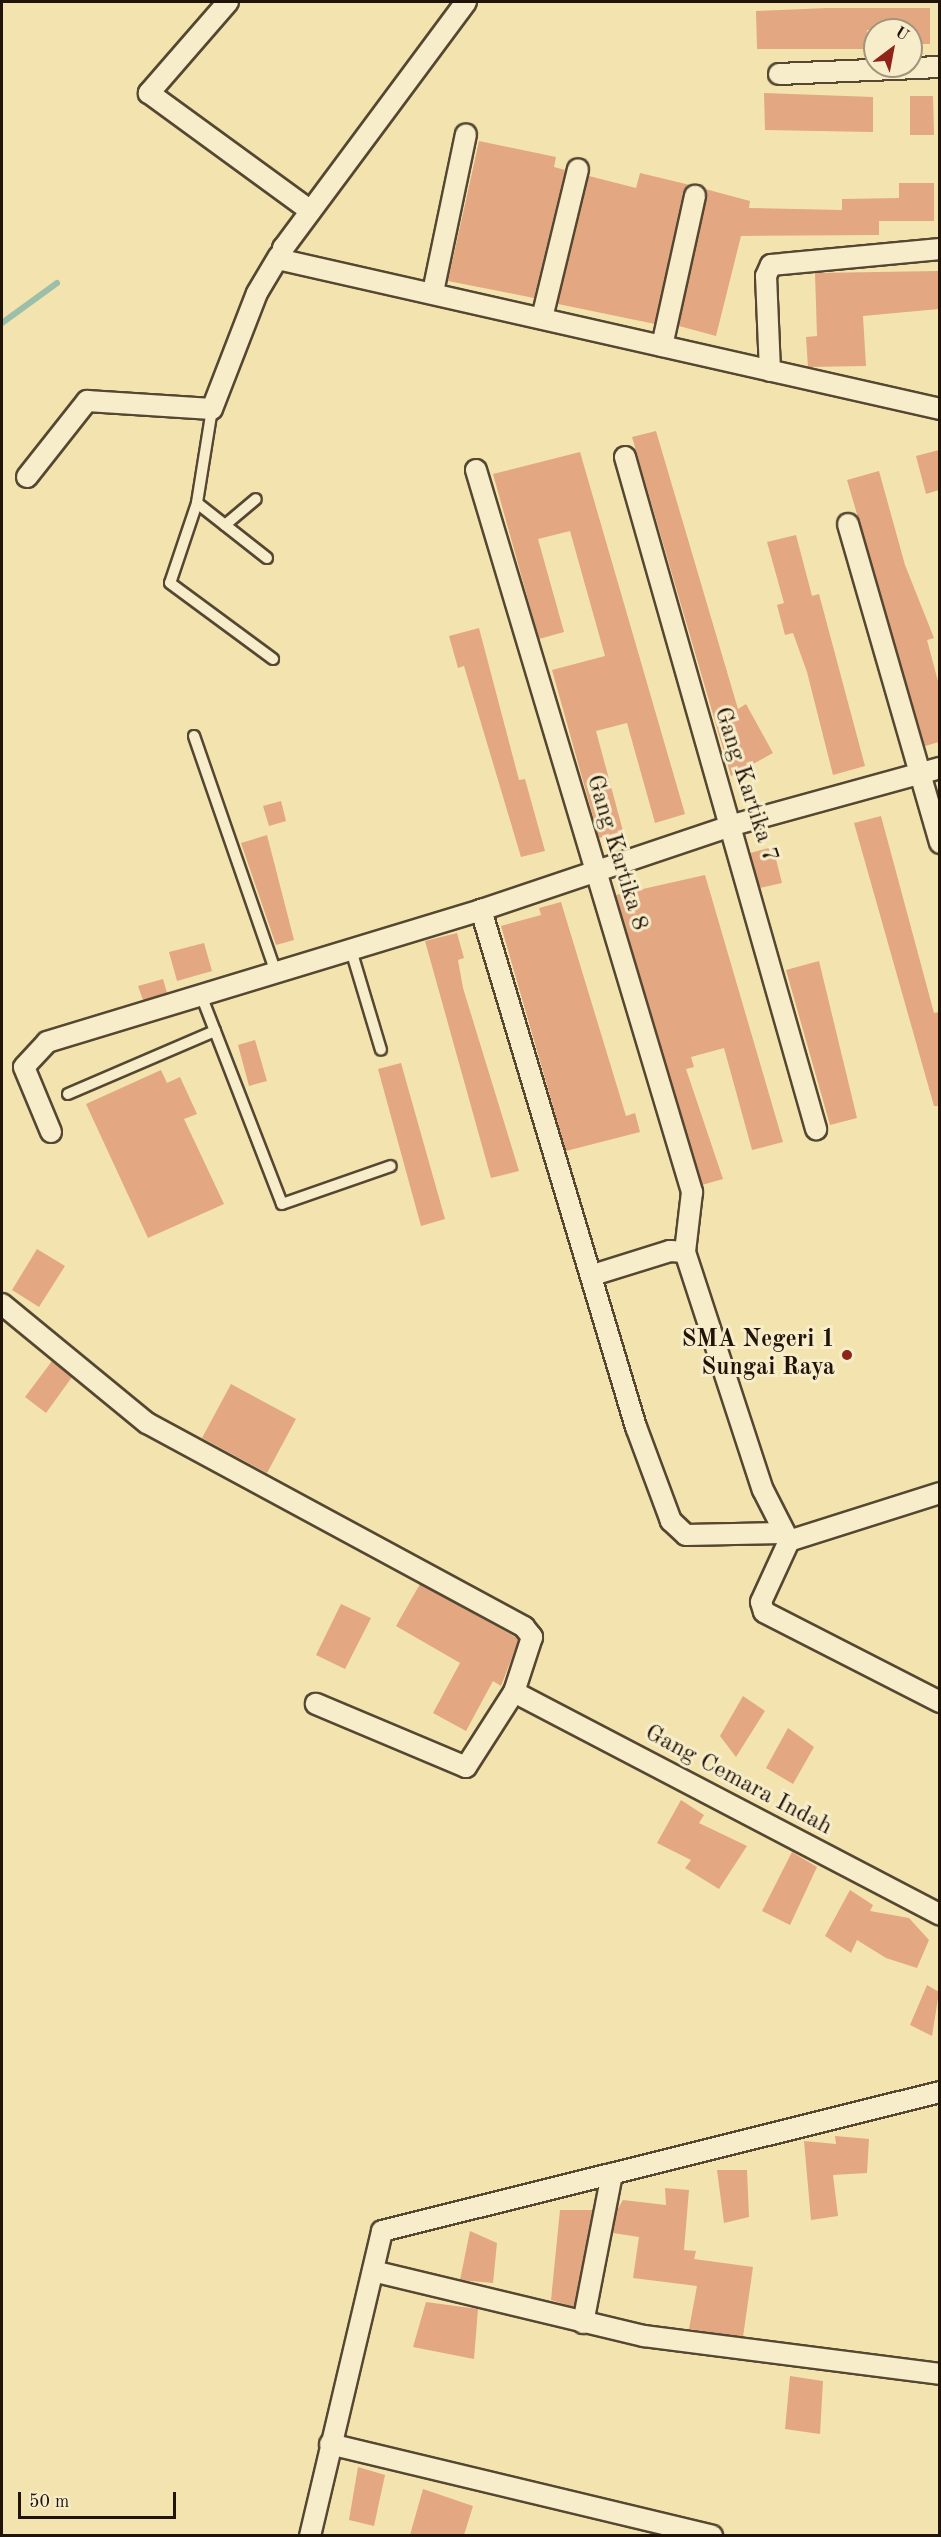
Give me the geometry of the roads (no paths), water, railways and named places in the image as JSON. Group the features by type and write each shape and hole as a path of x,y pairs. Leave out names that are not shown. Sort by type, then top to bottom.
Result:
{"street":[{"path":"228,2 149,93 311,211"},
{"path":"27,477 87,401 212,409 257,293 279,256 466,2"},
{"path":"779,74 939,67"},
{"path":"433,292 466,134"},
{"path":"542,318 578,169"},
{"path":"662,346 695,195"},
{"path":"770,371 766,276 771,265 939,249"},
{"path":"279,256 291,265 433,292 939,409"},
{"name":"Gang Kartika 7","path":"625,456 694,709 733,825 816,1129"},
{"name":"Gang Kartika 8","path":"476,470 692,1192 685,1252 786,1537"},
{"path":"848,524 939,843"},
{"path":"51,1132 24,1067 47,1042 481,910 733,825 939,768"},
{"path":"481,910 636,1427 671,1521 686,1535 786,1537 939,1493"},
{"path":"592,1275 670,1251 685,1252"},
{"path":"2,1304 147,1423 524,1627 532,1637 530,1652 514,1692 466,1767 316,1704"},
{"path":"786,1537 761,1602 764,1612 939,1702"},
{"name":"Gang Cemara Indah","path":"514,1692 939,1915"},
{"path":"310,2535 382,2231 939,2092"},
{"path":"583,2323 612,2174"},
{"path":"373,2271 583,2323 722,2347 939,2374"},
{"path":"330,2444 712,2535"}],"lane":[{"path":"212,409 197,503 170,583 273,659"},
{"path":"225,525 256,499"},
{"path":"197,503 267,558"},
{"path":"194,736 276,973"},
{"path":"351,950 381,1050"},
{"path":"201,995 282,1204 392,1166"},
{"path":"68,1094 215,1031"}],"waterway":[{"path":"2,323 57,283"}],"place":[{"name":"SMA Negeri 1 Sungai Raya","path":"847,1355"}]}
